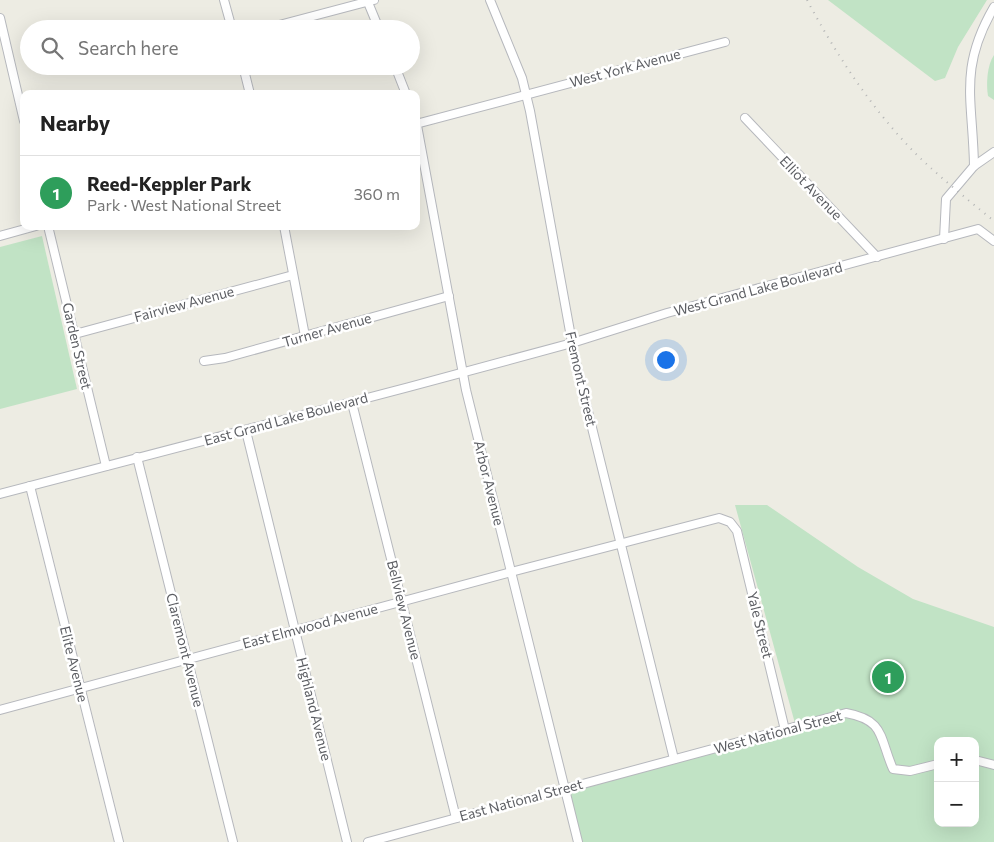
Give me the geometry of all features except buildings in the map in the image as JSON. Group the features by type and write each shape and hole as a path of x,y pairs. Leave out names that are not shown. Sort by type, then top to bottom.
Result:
{"street":[{"path":"224,0 230,20"},
{"name":"Fremont Street","path":"490,0 522,78 572,343 674,759"},
{"path":"298,20 370,1 376,20"},
{"path":"974,166 974,131 968,86 971,65 981,30 994,7"},
{"path":"0,18 20,104"},
{"name":"West York Avenue","path":"420,122 724,42"},
{"path":"245,75 249,90"},
{"path":"399,75 404,90"},
{"name":"Elliot Avenue","path":"744,118 876,257"},
{"name":"Arbor Avenue","path":"420,139 463,372 578,842"},
{"path":"944,239 946,199 974,166 994,152"},
{"name":"West Grand Lake Boulevard","path":"572,343 667,313 978,229 994,241"},
{"path":"0,236 22,230"},
{"name":"Garden Street","path":"49,230 106,466"},
{"path":"285,230 305,336"},
{"name":"Fairview Avenue","path":"74,334 293,274"},
{"name":"Turner Avenue","path":"204,361 225,358 449,296"},
{"name":"East Grand Lake Boulevard","path":"0,494 137,457 246,431 572,343"},
{"name":"Bellview Avenue","path":"352,402 456,818"},
{"name":"Highland Avenue","path":"246,431 348,842"},
{"name":"Claremont Avenue","path":"137,457 233,842"},
{"name":"Elite Avenue","path":"30,486 119,842"},
{"name":"East Elmwood Avenue","path":"0,710 621,543 719,518 730,522"},
{"name":"Yale Street","path":"730,522 738,535 785,730"},
{"name":"West National Street","path":"674,759 846,713 864,716 881,731 885,750 893,769 910,771 934,765"},
{"name":"East National Street","path":"368,842 674,759"},
{"path":"979,761 994,765"}],"green space":[{"path":"828,0 987,0 958,47 945,78 935,81"},
{"path":"994,55 994,100 988,96 987,86 988,69"},
{"path":"42,236 77,389 0,409 0,247"},
{"path":"735,505 767,505 858,567 913,599 994,627 994,842 578,842 565,788 796,727"}],"railway":[{"path":"807,0 843,62 886,121 927,165 994,221"}],"place":[{"name":"Reed-Keppler Park","path":"888,677"}]}
